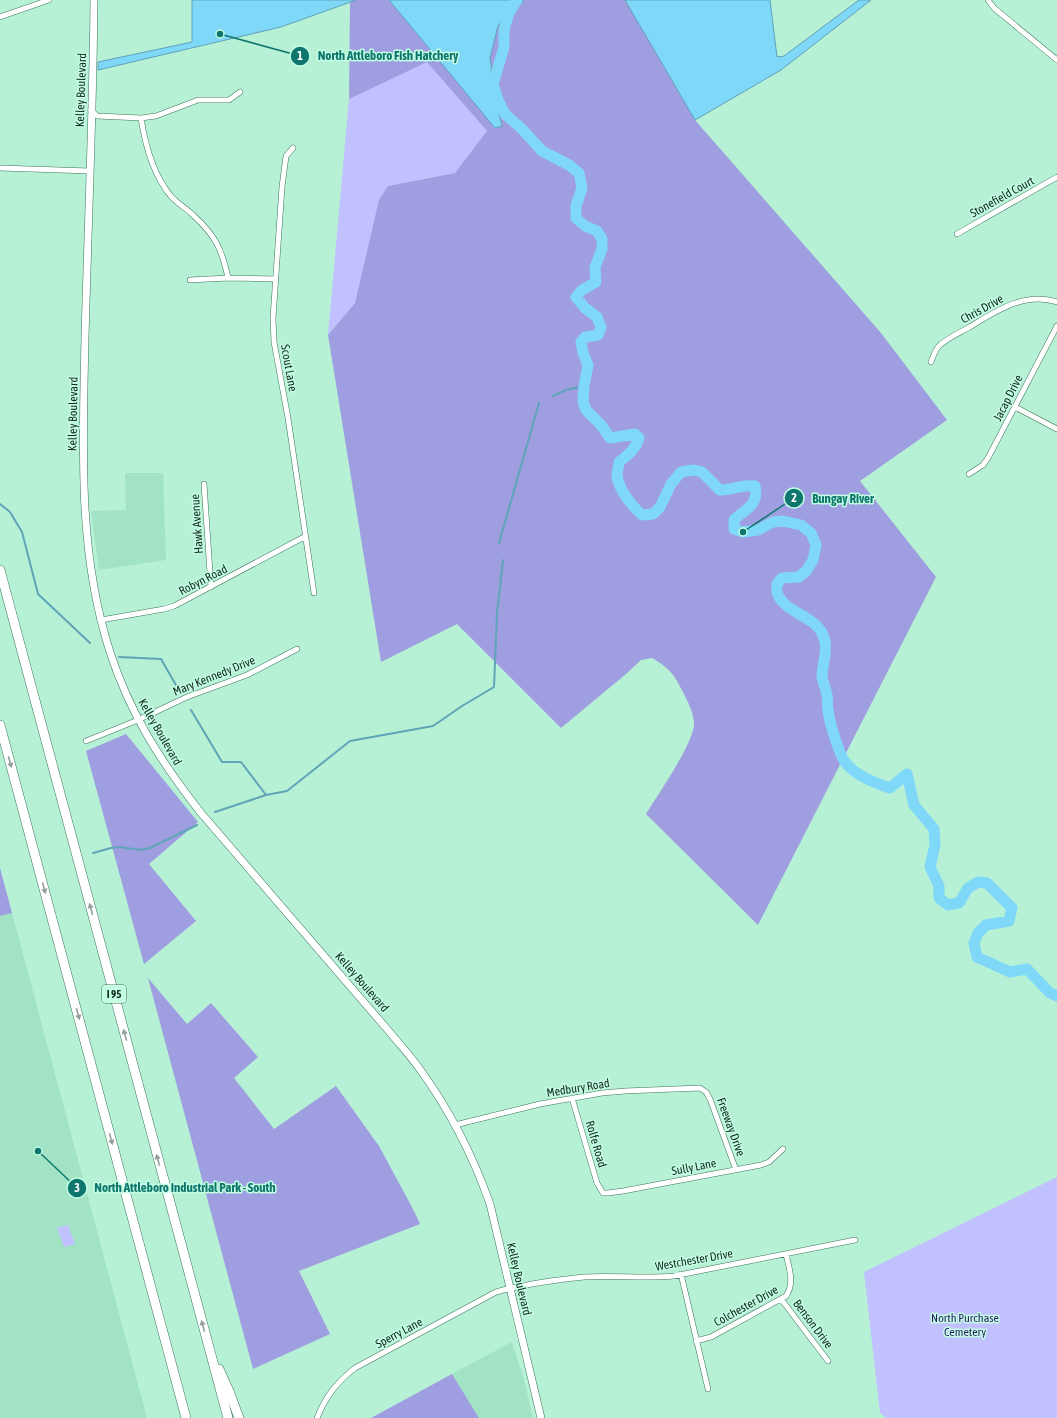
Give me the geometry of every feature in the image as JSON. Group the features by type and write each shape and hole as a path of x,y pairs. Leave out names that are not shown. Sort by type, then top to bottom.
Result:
{"highway":[{"name":"I 95","path":"0,570 228,1418"},
{"path":"0,725 186,1418"},
{"path":"208,1345 229,1391 239,1418"},
{"path":"179,1391 180,1418"}],"main road":[{"name":"Kelley Boulevard","path":"94,0 83,411 84,485 88,547 96,600 118,676 138,720 160,758 180,786 201,813 419,1068 455,1125 480,1176 490,1204 541,1418"}],"street":[{"path":"0,17 49,0"},
{"path":"988,0 994,8 1057,60"},
{"path":"91,110 97,116 141,118 156,116 198,100 229,100 240,92"},
{"path":"141,118 146,143 159,180 171,196 214,236 224,258 228,278"},
{"name":"Scout Lane","path":"293,148 286,156 282,187 273,318 274,342 281,373 314,592"},
{"path":"0,168 90,171"},
{"name":"Stonefield Court","path":"957,234 1057,178"},
{"path":"190,280 228,278 276,279"},
{"name":"Chris Drive","path":"931,362 935,353 943,342 1006,306 1024,300 1041,298 1057,302"},
{"name":"Jacap Drive","path":"969,474 986,462 1057,326"},
{"path":"1015,407 1057,429"},
{"name":"Hawk Avenue","path":"204,484 211,587"},
{"name":"Robyn Road","path":"101,620 174,606 306,536"},
{"name":"Mary Kennedy Drive","path":"86,741 138,720 187,697 247,675 297,649"},
{"name":"Medbury Road","path":"455,1125 487,1116 602,1093 698,1088 706,1092"},
{"name":"Freeway Drive","path":"706,1092 710,1099 736,1170"},
{"name":"Rolfe Road","path":"572,1098 597,1183 604,1193"},
{"name":"Sully Lane","path":"604,1193 623,1191 736,1170 769,1162 783,1149"},
{"name":"Westchester Drive","path":"510,1288 584,1277 646,1278 681,1274 855,1240"},
{"name":"Colchester Drive","path":"696,1340 711,1337 786,1296 791,1289 786,1254"},
{"path":"681,1274 708,1389"},
{"name":"Sperry Lane","path":"317,1418 329,1393 342,1378 355,1368 487,1296 510,1288"},
{"name":"Benson Drive","path":"781,1299 828,1361"}],"shaded area":[{"path":"192,0 770,0 777,57 784,56 859,0 871,0 781,70 695,120 881,333 947,420 860,481 936,577 758,925 646,814 683,754 693,730 694,722 690,706 679,684 670,671 663,665 652,658 641,660 561,728 457,624 381,662 328,335 355,303 379,200 388,186 455,173 487,131 427,62 349,99 350,2 281,27 98,70 98,62 192,42"},
{"path":"192,0 356,0 281,27 98,70 98,62 192,42"},
{"path":"389,0 524,0 511,16 502,21 498,26 490,58 496,102 502,126 495,128"},
{"path":"625,0 770,0 777,57 784,56 859,0 871,0 781,70 695,120"},
{"path":"125,473 163,473 166,560 99,570 91,511 126,510"},
{"path":"126,734 198,822 149,864 196,921 144,964 86,751"},
{"path":"0,868 12,913 0,916"},
{"path":"12,913 147,1418 0,1418 0,916"},
{"path":"148,978 187,1024 211,1003 258,1057 234,1078 274,1129 336,1086 379,1146 420,1224 299,1271 330,1334 253,1369"},
{"path":"512,1342 524,1380 533,1418 479,1418 452,1374"},
{"path":"452,1374 479,1418 371,1418"}],"green space":[{"path":"427,61 488,132 455,173 388,186 355,303 328,335 349,99"},
{"name":"North Purchase Cemetery","path":"1057,1177 1057,1418 886,1418 880,1413 864,1272"},
{"path":"68,1225 75,1244 64,1247 57,1228"}],"waterway":[{"path":"517,0 509,13 504,30 504,47 493,84 498,100 505,114 522,129 542,151 569,165 579,173 582,188 576,206 576,218 585,226 597,231 602,239 602,249 595,267 596,282 582,290 576,297 585,308 597,317 601,327 598,335 585,337 581,342 583,353 588,365 583,401 586,410 601,425 610,438 635,434 639,438 634,449 619,462 617,475 620,486 630,502 642,515 653,514 660,507 671,484 681,472 694,470 702,472 720,490 755,486 755,498 750,506 734,520 734,529 743,532 758,530 773,522 783,521 801,525 811,533 816,545 813,560 807,570 799,577 782,578 777,584 777,592 782,601 794,611 813,623 819,628 823,635 825,640 825,651 822,677 827,695 830,722 837,745 845,762 859,775 890,788 907,774 914,805 934,829 935,845 930,867 939,886 939,898 948,905 959,903 968,888 978,882 987,883 1012,908 1009,921 986,925 978,933 974,943 977,957 1010,972 1027,969 1050,993 1057,996"},
{"path":"491,72 496,72"},
{"path":"553,396 566,390 584,386"},
{"path":"499,543 539,403"},
{"path":"0,504 10,512 22,532 38,594 90,643"},
{"path":"191,710 222,762 241,762 266,795 287,791 350,741 433,726 462,706 494,687 497,613 503,560"},
{"path":"119,657 161,659 180,692"},
{"path":"215,812 266,795"},
{"path":"93,853 119,847 141,850 150,848 197,825"}],"place":[{"name":"North Attleboro Fish Hatchery","path":"220,34"},
{"name":"Bungay River","path":"743,532"},
{"name":"North Attleboro Industrial Park - South","path":"38,1151"}]}
